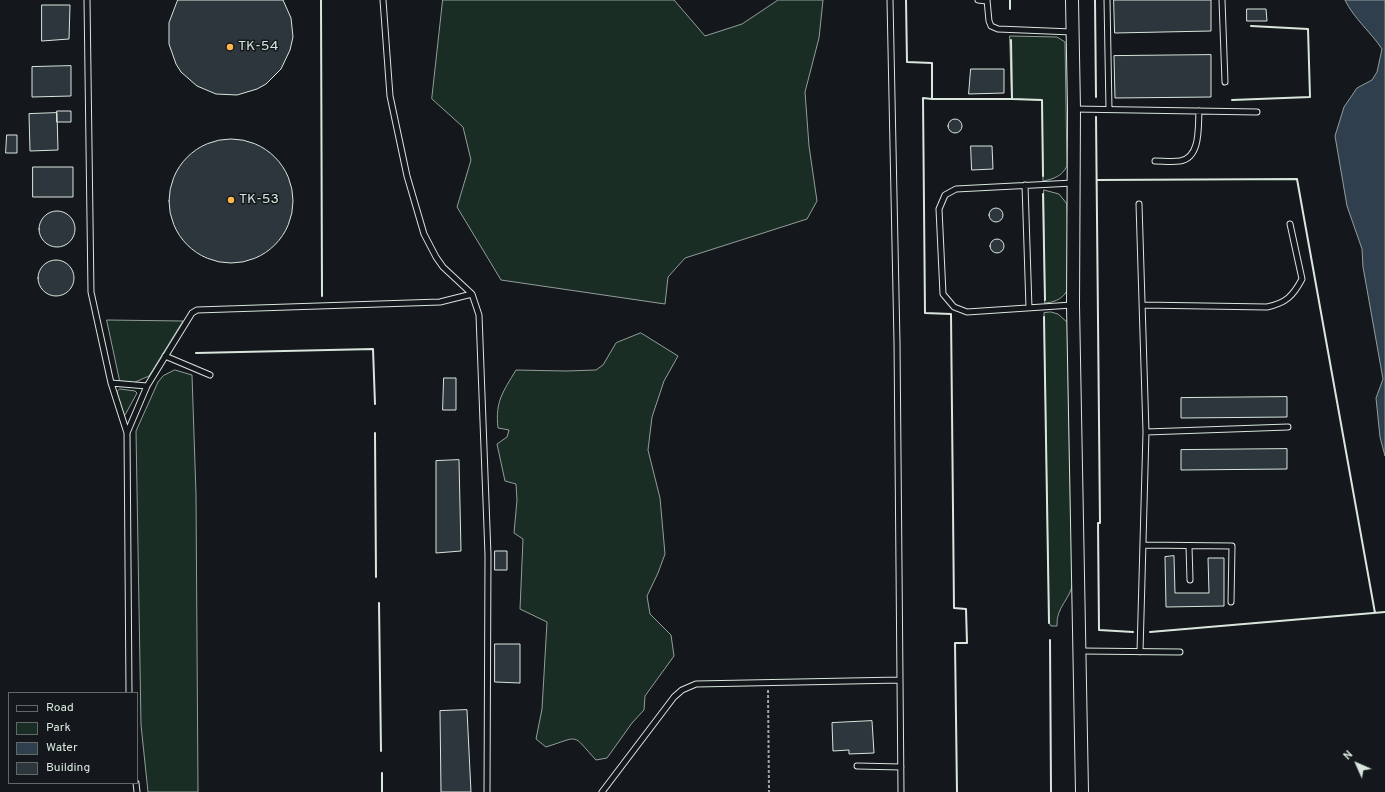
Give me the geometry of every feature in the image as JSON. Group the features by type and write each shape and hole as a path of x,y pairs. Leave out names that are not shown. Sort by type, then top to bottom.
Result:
{"street":[{"path":"1072,0 1074,109 1073,305 1081,651 1082,792"}],"lane":[{"path":"88,0 91,292 111,384 127,433 129,692"},
{"path":"383,0 390,96 407,176 424,234 436,258 454,279 472,294 479,315 488,555 487,792"},
{"path":"890,0 897,342 901,792"},
{"path":"978,0 987,0 989,21 991,26 998,29 1072,32"},
{"path":"1107,0 1109,109"},
{"path":"1222,0 1224,82"},
{"path":"1074,109 1257,112"},
{"path":"1154,161 1181,161 1194,151 1198,138 1199,111"},
{"path":"1073,305 967,312 954,307 943,294 939,209 945,195 956,189 1074,183"},
{"path":"1026,185 1029,308"},
{"path":"1139,204 1146,432 1140,652"},
{"path":"1142,305 1267,307 1282,304 1294,293 1302,279 1290,224"},
{"path":"127,433 147,386 192,313 197,310 440,302 472,294"},
{"path":"165,356 210,375"},
{"path":"111,384 147,386"},
{"path":"1146,432 1288,427"},
{"path":"1143,545 1232,546 1231,602"},
{"path":"1189,546 1190,580"},
{"path":"1081,651 1180,652"},
{"path":"602,792 674,697 682,690 696,684 900,680"},
{"path":"857,766 901,767"}],"path":[{"path":"768,683 769,792"}],"green space":[{"path":"443,0 674,0 705,36 742,24 778,0 823,0 819,38 805,92 809,146 817,201 807,219 685,258 668,277 665,304 501,280 457,207 471,160 463,127 432,99"},
{"path":"1010,36 1057,37 1065,42 1067,166 1060,175 1051,179 1043,181 1042,100 1012,99"},
{"path":"1044,190 1059,194 1067,204 1069,287 1060,299 1045,303"},
{"path":"1051,312 1058,314 1068,323 1073,582 1069,594 1059,613 1057,626 1051,626 1049,623 1044,313"},
{"path":"107,320 183,321 149,376 133,383 120,381"},
{"path":"641,333 678,356 664,381 652,417 648,450 660,498 665,554 647,596 650,614 671,635 674,656 645,696 644,710 632,723 607,758 596,760 583,745 575,739 546,747 536,739 542,709 547,622 520,609 523,539 514,533 517,500 516,484 505,481 497,444 507,437 509,430 498,428 497,419 501,397 516,370 596,370 603,365 616,343"},
{"path":"175,370 192,375 196,494 198,792 148,792 141,725 136,431 158,382 163,376"},
{"path":"120,389 135,391 137,393 125,415 122,414 117,392"}],"water":[{"path":"1345,0 1385,0 1385,456 1380,437 1376,398 1383,379 1363,267 1362,249 1347,206 1335,136 1344,107 1357,88 1372,80 1377,72 1382,49 1353,13"}],"building":[{"name":"TK-54","path":"178,0 283,0 291,18 293,37 290,50 281,69 266,84 257,89 237,95 216,94 197,86 181,72 176,64 169,44 169,23"},
{"path":"1114,0 1211,0 1211,31 1115,33"},
{"path":"42,5 70,5 69,39 42,41"},
{"path":"1247,9 1266,9 1267,21 1247,21"},
{"path":"1211,55 1211,97 1115,98 1114,56"},
{"path":"71,66 71,96 32,97 32,67"},
{"path":"971,69 1004,69 1004,93 969,94"},
{"path":"57,111 71,111 71,122 57,122"},
{"path":"57,113 58,150 30,151 29,114"},
{"path":"955,119 960,121 962,126 960,131 955,133 950,131 948,126 950,121"},
{"path":"7,135 17,135 17,153 6,153"},
{"name":"TK-53","path":"231,139 255,143 266,149 275,157 283,166 289,177 293,201 289,225 283,236 275,245 266,253 255,259 231,263 207,259 196,253 187,245 179,236 173,225 169,201 173,177 179,166 187,157 196,149 207,143"},
{"path":"971,146 992,146 993,169 972,170"},
{"path":"33,167 73,167 73,197 33,197"},
{"path":"996,208 1001,210 1003,215 1001,220 996,222 991,220 989,215 991,210"},
{"path":"61,211 70,216 74,222 74,236 70,242 61,247 53,247 44,242 40,236 39,225 44,216 50,212"},
{"path":"997,239 1002,241 1004,246 1002,251 997,253 992,251 990,246 992,241"},
{"path":"60,260 69,265 73,271 73,285 69,291 60,296 52,296 43,291 39,285 38,274 43,265 49,261"},
{"path":"444,378 456,378 456,410 443,410"},
{"path":"1287,397 1287,417 1181,418 1181,398"},
{"path":"1287,449 1287,469 1181,470 1181,450"},
{"path":"459,460 461,551 436,553 436,461"},
{"path":"495,551 507,551 507,570 495,570"},
{"path":"1174,556 1175,593 1209,593 1208,558 1224,558 1224,606 1166,607 1165,557"},
{"path":"495,644 520,644 520,683 495,682"},
{"path":"467,710 471,792 441,792 440,711"},
{"path":"872,721 874,753 849,754 849,750 833,751 832,723"}],"wall":[{"path":"321,0 322,296"},
{"path":"906,0 907,62 932,63 932,99 1012,99 1011,40"},
{"path":"1010,0 1010,9"},
{"path":"1095,0 1096,97"},
{"path":"1232,100 1310,97 1308,29 1251,26"},
{"path":"932,99 923,98 925,313 951,314 954,608 966,609 967,643 955,643 957,792"},
{"path":"1012,99 1042,100 1043,176"},
{"path":"1096,117 1100,523 1098,523 1099,630 1133,632"},
{"path":"1097,180 1297,179 1375,613"},
{"path":"1043,194 1045,300"},
{"path":"1044,317 1049,623"},
{"path":"196,353 373,349 375,404"},
{"path":"375,433 376,577"},
{"path":"379,603 381,751"},
{"path":"1150,632 1385,612"},
{"path":"1050,640 1051,792"},
{"path":"382,773 382,792"}],"place":[{"name":"TK-54","path":"230,47"},
{"name":"TK-53","path":"231,200"}]}
